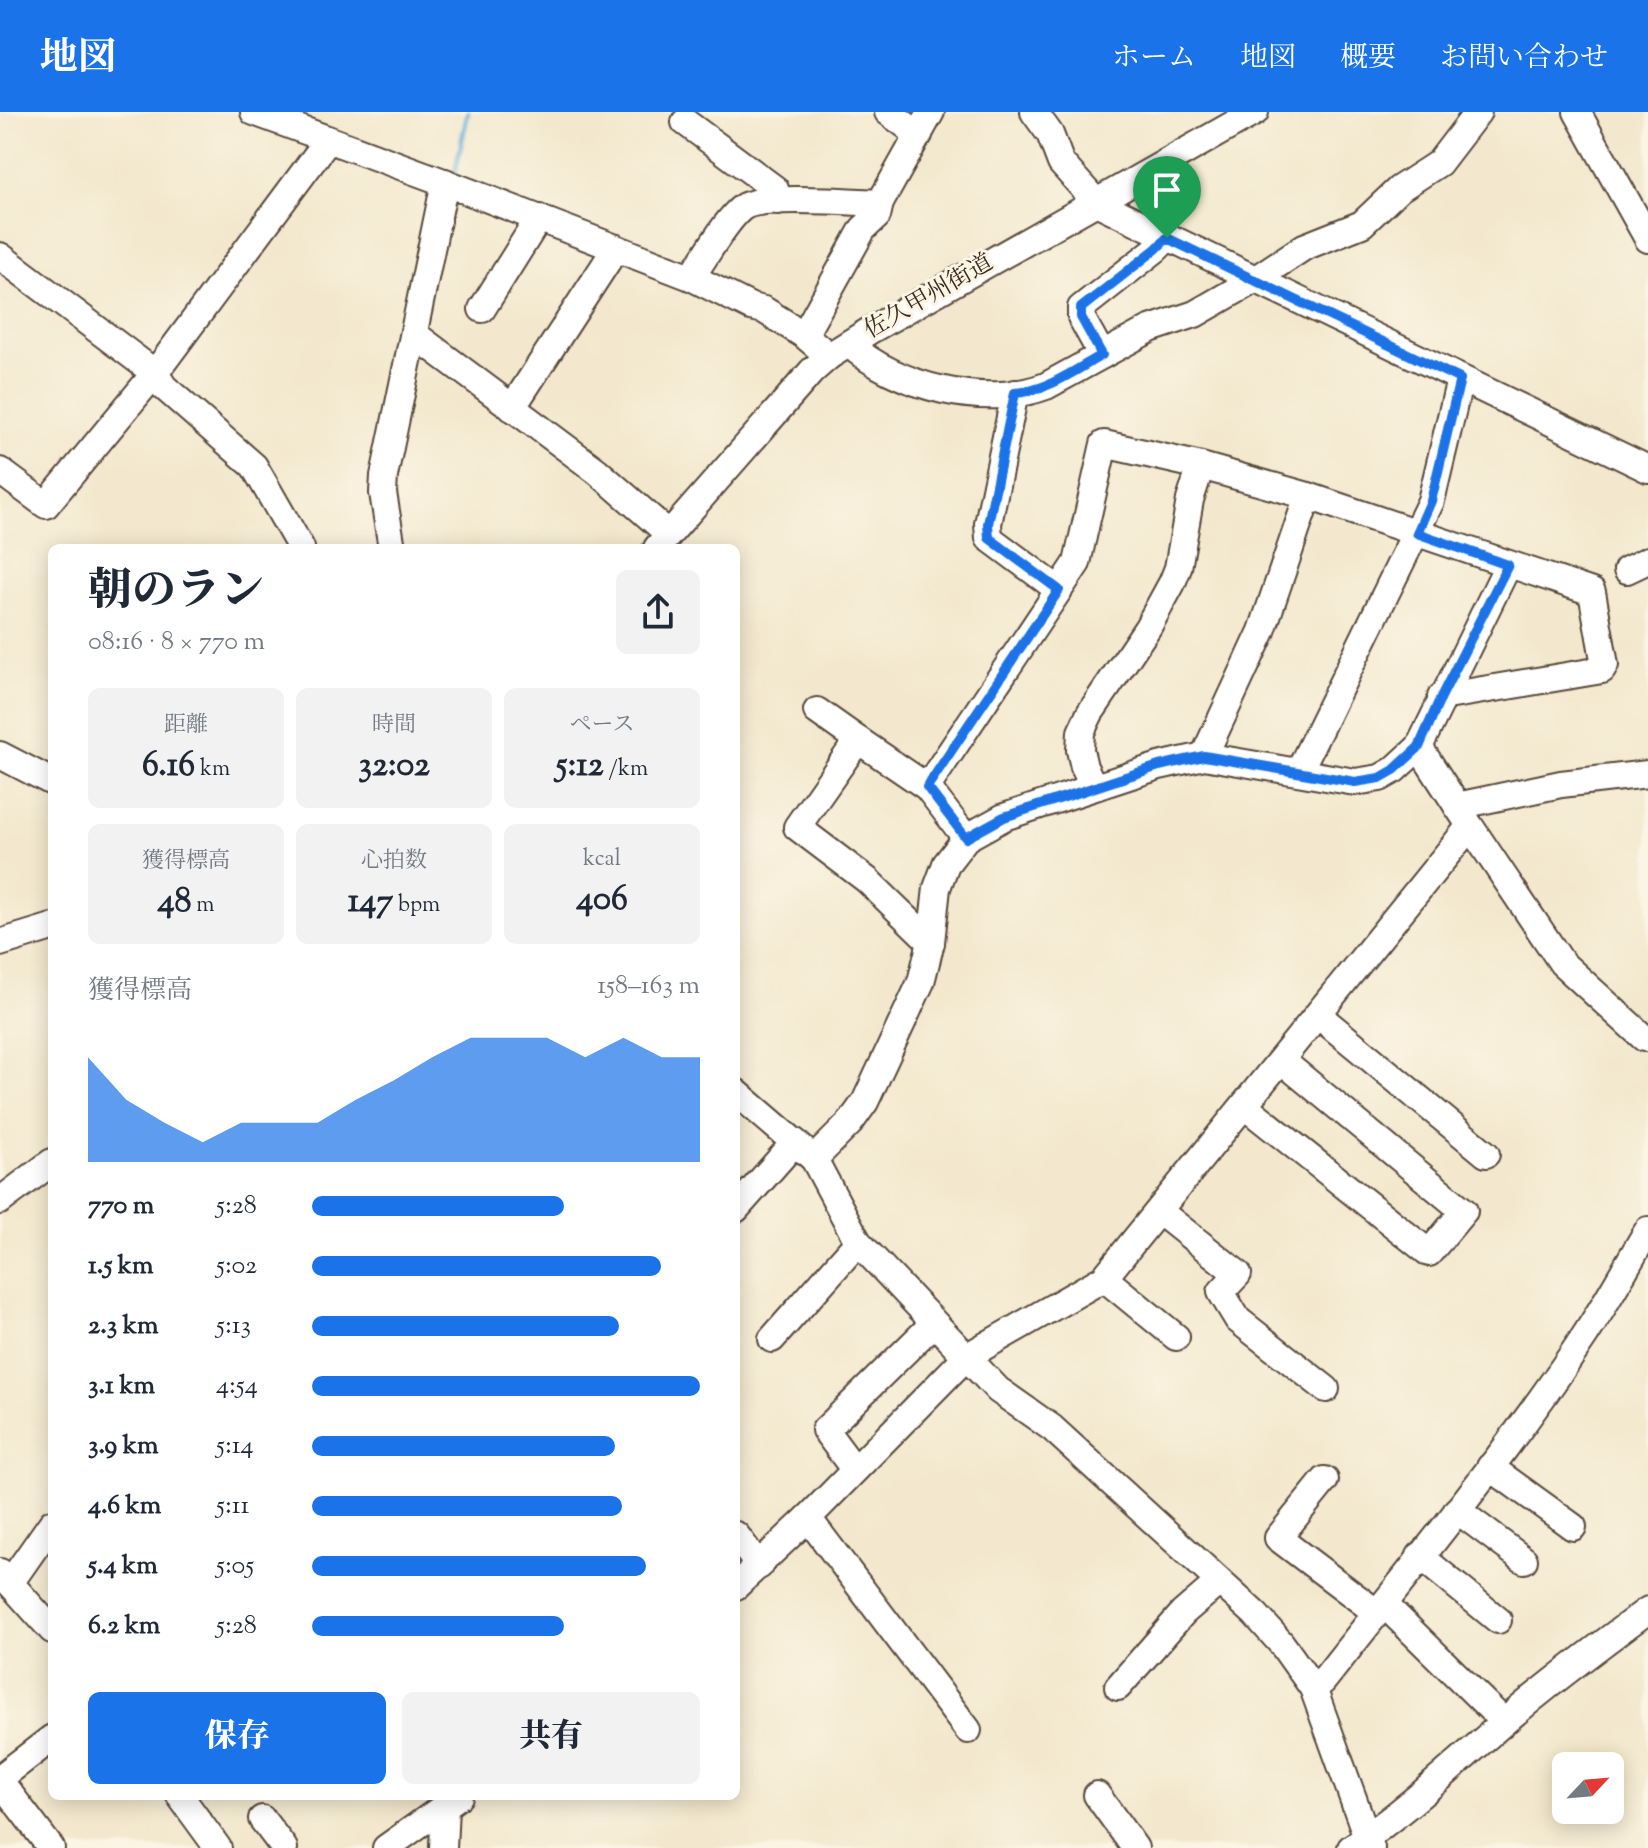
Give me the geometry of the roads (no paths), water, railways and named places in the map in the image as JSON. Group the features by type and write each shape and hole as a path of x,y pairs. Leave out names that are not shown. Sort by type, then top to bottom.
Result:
{"street":[{"path":"254,112 691,277 751,307 764,310 804,335 863,357 905,380 936,390 1015,393 1046,386 1150,329 1195,314 1304,247 1362,224 1399,189 1439,163 1478,112"},
{"path":"804,335 863,229 877,216 880,203 925,124 888,112"},
{"path":"1034,112 1050,134 1061,163 1096,202 1648,469"},
{"name":"佐久甲州街道","path":"663,541 812,371 839,350 1255,112"},
{"path":"1577,112 1648,239"},
{"path":"685,122 775,189 778,201"},
{"path":"0,471 46,505 155,373 328,140"},
{"path":"391,544 383,493 384,476 450,184"},
{"path":"691,277 743,207 778,201 880,203"},
{"path":"482,309 539,218"},
{"path":"1102,355 1081,317 1081,308 1167,238"},
{"path":"512,408 616,248"},
{"path":"0,256 155,373 164,387 254,466 299,544"},
{"path":"418,336 597,471 663,541"},
{"path":"1299,771 1431,501 1460,379"},
{"path":"1015,393 988,524 989,538 1059,590"},
{"path":"927,787 1077,563 1104,444 1201,466 1308,496 1592,592 1605,665 1602,670 1441,697"},
{"path":"1094,787 1084,767 1080,750 1081,732 1090,713 1148,627 1172,583 1178,568 1190,500 1201,466"},
{"path":"1204,756 1262,631 1308,496"},
{"path":"740,1206 804,1150 850,1123 865,1102 921,982 931,942 937,888 946,864 966,838 1004,817 1159,766 1204,756 1355,782 1380,778 1394,770 1419,747 1508,565"},
{"path":"817,711 927,787 966,838"},
{"path":"858,740 797,827 867,880 931,942"},
{"path":"1419,747 1562,963 1644,1038 1648,1038"},
{"path":"0,755 48,780"},
{"path":"740,1583 966,1357 1104,1278 1318,1015 1463,816 1561,784 1648,774"},
{"path":"0,943 48,928"},
{"path":"1318,1015 1486,1154"},
{"path":"1245,1106 1429,1253 1464,1211 1281,1060"},
{"path":"740,1095 804,1150 858,1242 998,1390 1052,1428 1255,1614 1281,1643 1313,1688 1363,1844 1504,1722 1648,1610"},
{"path":"0,1201 48,1165"},
{"path":"1160,1212 1238,1274 1221,1292 1238,1320 1326,1389"},
{"path":"1313,1688 1323,1681 1490,1467 1582,1339 1648,1230"},
{"path":"772,1339 858,1242"},
{"path":"1104,1278 1176,1337"},
{"path":"854,1469 825,1430 933,1324"},
{"path":"1490,1467 1573,1527"},
{"path":"1325,1480 1272,1546 1380,1609 1504,1722"},
{"path":"1457,1510 1524,1560"},
{"path":"808,1518 968,1730"},
{"path":"48,1528 5,1577 48,1625"},
{"path":"740,1540 759,1566"},
{"path":"1420,1556 1498,1620"},
{"path":"1118,1687 1183,1613 1219,1582"},
{"path":"48,1741 0,1779 51,1848"},
{"path":"1097,1795 1135,1848"},
{"path":"183,1800 218,1848"},
{"path":"386,1848 439,1810 443,1848"},
{"path":"262,1819 284,1848"}],"waterway":[{"path":"454,177 468,112"},
{"path":"427,1829 427,1848"}]}
